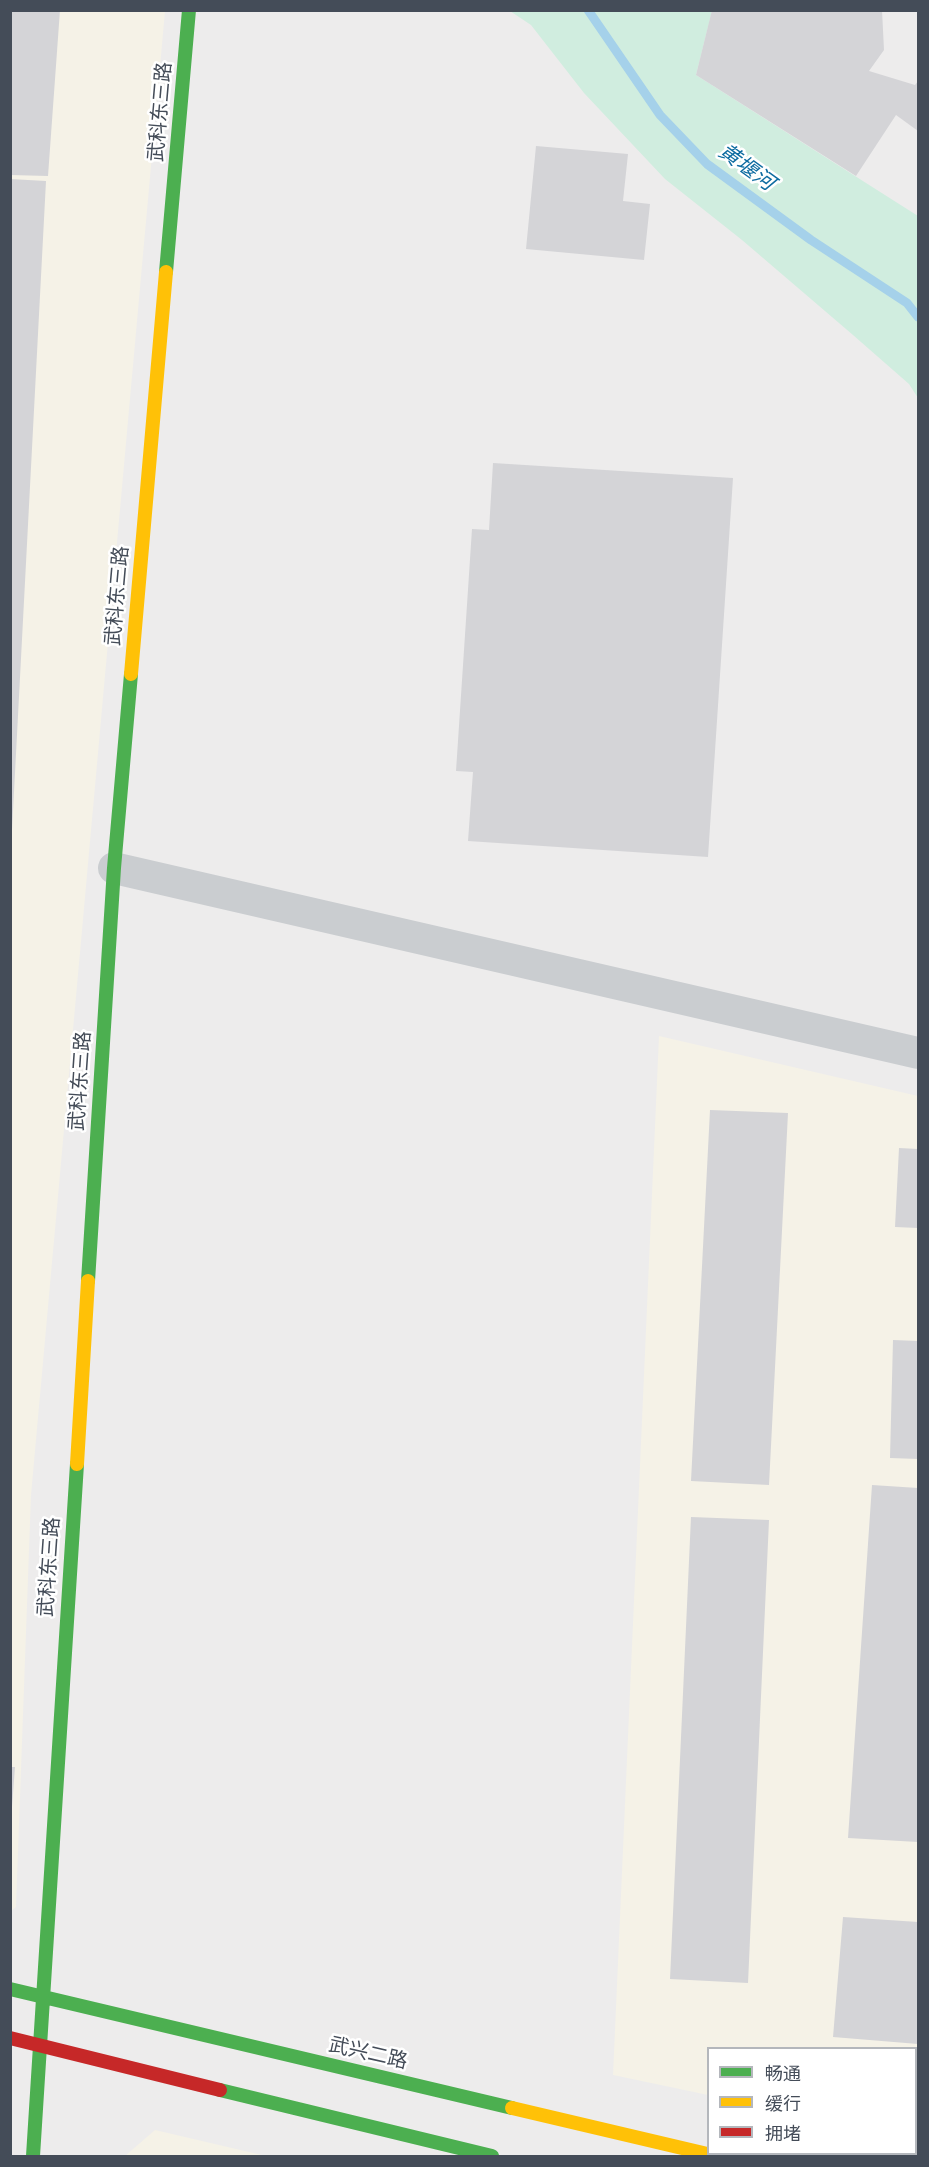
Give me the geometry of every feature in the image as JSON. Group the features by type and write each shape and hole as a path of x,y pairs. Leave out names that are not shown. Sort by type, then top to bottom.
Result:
{"street":[{"name":"武科东三路","path":"33,2157 114,868 189,10"},
{"path":"114,868 918,1053"},
{"name":"武兴二路","path":"10,1989 707,2155"},
{"path":"10,2038 492,2157"}],"shaded area":[{"path":"11,11 165,11 31,1495 16,1907 11,1911"},
{"path":"659,1036 918,1096 918,2139 917,2047 707,2047 707,2095 613,2075"},
{"path":"155,2130 266,2156 125,2156"}],"green space":[{"path":"510,11 712,11 696,75 918,216 918,398 909,384 853,335 742,240 665,179 584,93 531,25"}],"building":[{"path":"10,10 60,10 48,176 10,175"},
{"path":"712,10 882,10 884,50 869,71 915,85 918,81 918,131 896,115 856,176 696,75"},
{"path":"536,146 628,154 623,201 650,204 644,260 526,249"},
{"path":"10,179 46,181 12,830 10,830"},
{"path":"493,463 733,478 708,857 468,841 473,772 456,771 472,529 489,530"},
{"path":"710,1110 788,1113 769,1485 691,1481"},
{"path":"899,1148 918,1149 918,1228 895,1227"},
{"path":"893,1340 918,1341 918,1459 890,1458"},
{"path":"872,1485 918,1488 918,1842 848,1838"},
{"path":"691,1517 769,1520 748,1983 670,1979"},
{"path":"10,1767 15,1767 12,1807 10,1807"},
{"path":"843,1917 918,1922 918,2044 833,2037"}],"waterway":[{"name":"黄堰河","path":"588,10 660,115 707,164 811,240 907,303 918,317"}],"traffic: fast":[{"path":"166,272 189,10"},
{"path":"88,1281 114,868 131,674"},
{"path":"33,2156 77,1464"},
{"path":"10,1989 512,2108"},
{"path":"220,2090 492,2156"}],"traffic: slow":[{"path":"131,674 166,272"},
{"path":"77,1464 88,1281"},
{"path":"512,2108 707,2154"},
{"path":"712,2155 716,2156"}],"traffic: jam":[{"path":"10,2038 220,2090"}]}
